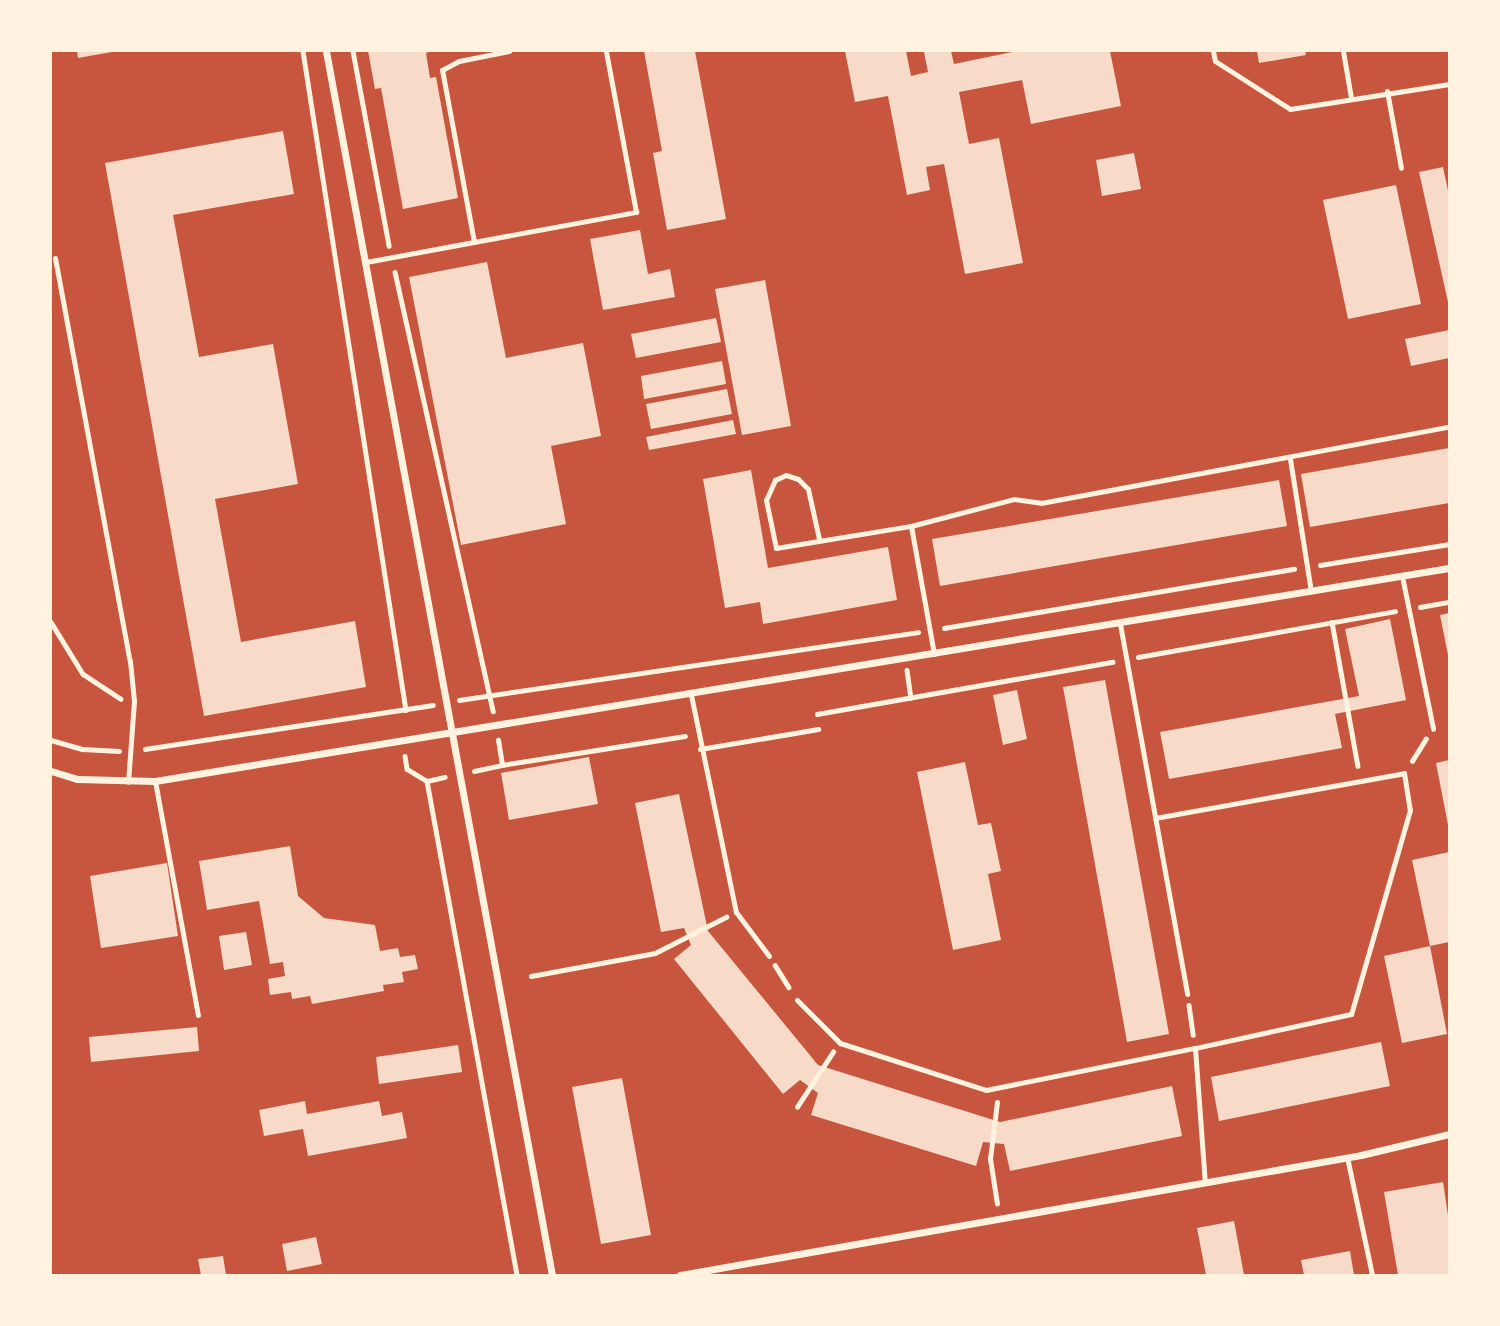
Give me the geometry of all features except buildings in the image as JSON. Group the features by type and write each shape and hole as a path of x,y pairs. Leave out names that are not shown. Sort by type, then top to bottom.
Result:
{"street":[{"path":"326,51 552,1275"},
{"path":"51,771 78,779 155,781 691,695 1449,568"},
{"path":"680,1275 1347,1157 1449,1134"}],"lane":[{"path":"474,242 442,70 459,61 509,51"},
{"path":"366,262 636,212 606,51"},
{"path":"1213,51 1215,61 1290,109 1387,91 1449,84"},
{"path":"1343,51 1351,97"},
{"path":"1387,91 1401,168"},
{"path":"55,258 134,701 128,782"},
{"path":"819,540 808,489 798,478 786,475 775,480 766,500 776,548 911,526 1014,499 1041,503 1290,459 1449,427"},
{"path":"1290,459 1311,592"},
{"path":"911,526 934,655"},
{"path":"1402,576 1433,729"},
{"path":"1120,624 1187,994"},
{"path":"691,695 696,735 736,912 769,956"},
{"path":"700,749 818,729"},
{"path":"797,1000 840,1043 986,1090 1351,1014 1410,810 1404,773 1155,818"},
{"path":"155,781 198,1014"},
{"path":"1195,1048 1205,1183"},
{"path":"1347,1157 1373,1275"}],"path":[{"path":"303,51 406,710"},
{"path":"353,51 391,257 489,694 502,765"},
{"path":"51,740 83,749 130,751 406,710 489,694 930,630 1449,544"},
{"path":"804,716 1449,602"},
{"path":"51,622 83,674 114,698 134,701"},
{"path":"1332,622 1361,781"},
{"path":"1404,773 1433,729"},
{"path":"517,1275 427,781 502,765 696,735"},
{"path":"531,975 655,953 736,912"},
{"path":"769,956 797,1000"},
{"path":"1187,994 1195,1048"},
{"path":"797,1107 840,1043"},
{"path":"999,1087 990,1159 1000,1219"}]}
